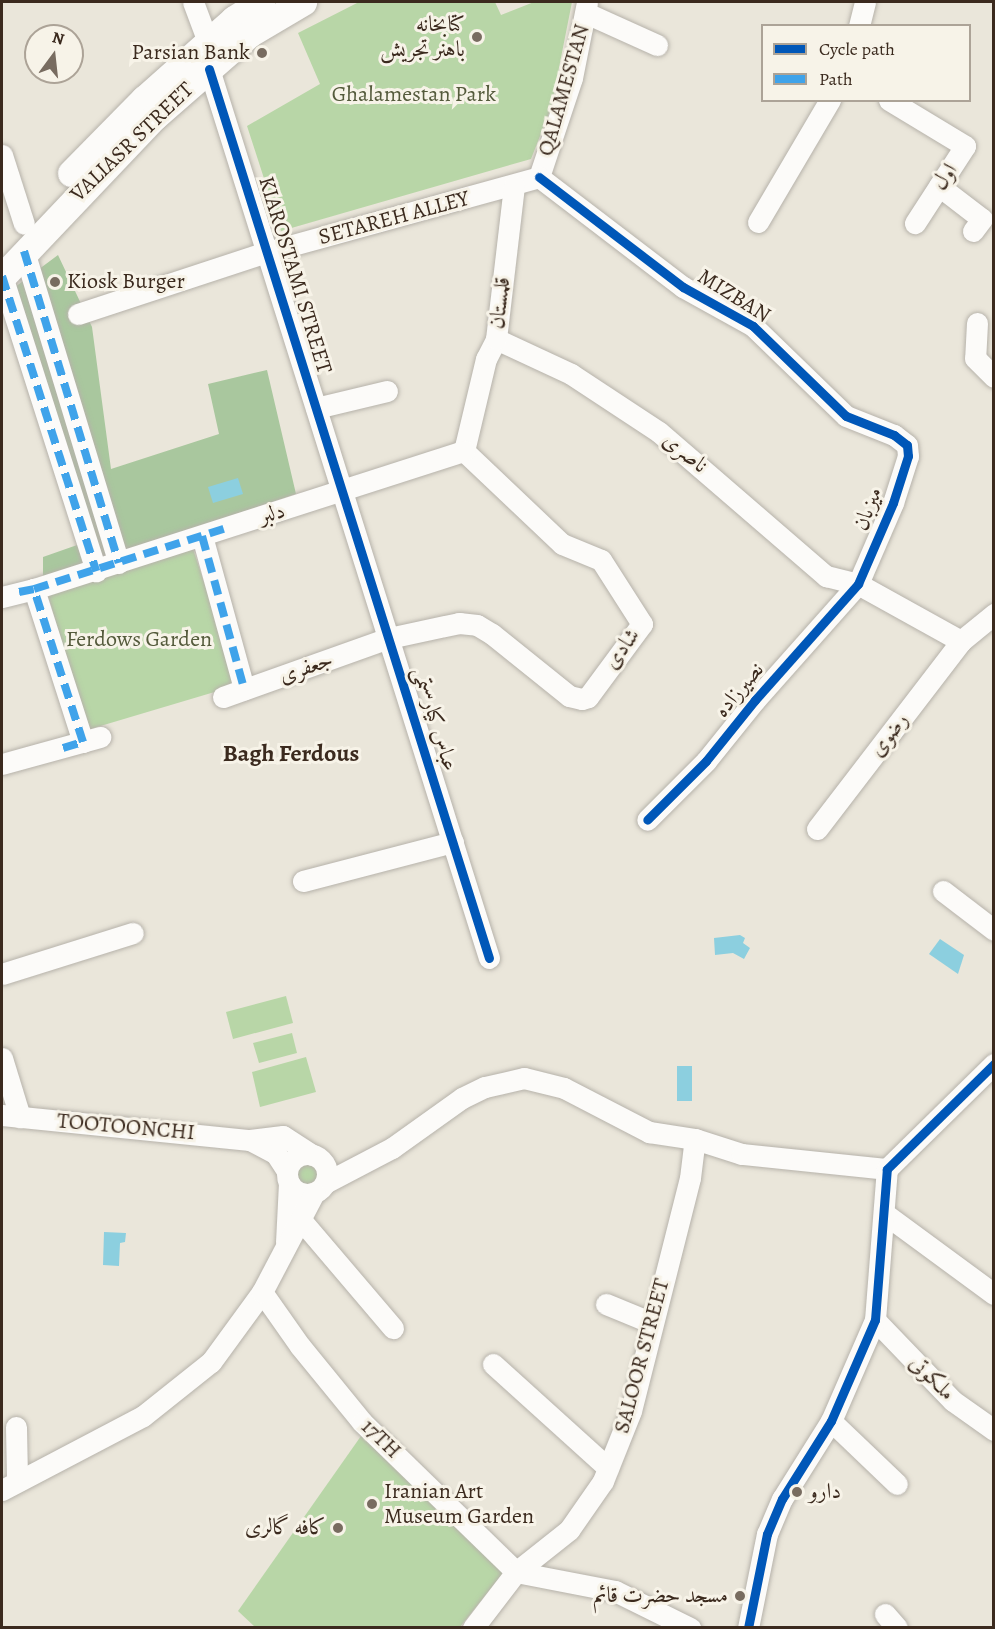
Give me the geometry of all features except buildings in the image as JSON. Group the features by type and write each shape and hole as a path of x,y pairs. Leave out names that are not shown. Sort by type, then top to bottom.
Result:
{"main road":[{"name":"VALIASR STREET","path":"2,276 24,224 144,99 208,42 261,2"},
{"name":"VALIASR STREET","path":"13,250 154,117 249,34 303,2"}],"street":[{"path":"193,2 208,42"},
{"path":"860,24 865,2"},
{"path":"586,7 657,45"},
{"name":"QALAMESTAN","path":"539,177 572,78 586,7"},
{"name":"KIAROSTAMI STREET","path":"209,69 343,493"},
{"path":"759,222 829,102"},
{"name":"اول","path":"892,102 966,146 915,223"},
{"path":"2,155 24,224"},
{"name":"SETAREH ALLEY","path":"78,314 267,252 514,186 539,177"},
{"name":"MIZBAN","path":"539,177 683,287 753,326 846,416 905,443 908,456 896,494 858,584"},
{"name":"قلمستان","path":"464,451 486,359 496,339 514,186"},
{"path":"939,186 982,219 973,231"},
{"path":"13,250 119,563"},
{"path":"2,276 96,571"},
{"path":"978,323 975,358 993,377"},
{"name":"ناصری","path":"496,339 571,374 623,406 711,474 826,576 858,584 961,641"},
{"path":"316,408 387,391"},
{"name":"دلبر","path":"18,593 96,571 343,493 464,451"},
{"name":"شادی","path":"389,639 459,622 477,626 568,696 582,699 642,624 600,560 562,544 464,451"},
{"name":"عباس کیارستمی","path":"343,493 489,958"},
{"path":"202,536 244,689"},
{"name":"نصیرزاده","path":"647,820 706,761 858,584"},
{"path":"2,764 82,742 18,593"},
{"name":"رضوى","path":"817,829 961,641 993,614"},
{"name":"جعفری","path":"223,697 389,639"},
{"path":"303,881 453,842"},
{"path":"943,891 993,930"},
{"path":"2,974 133,933"},
{"path":"2,1058 10,1116"},
{"path":"748,1628 767,1534 783,1499 831,1421 875,1320 887,1169 993,1064"},
{"path":"250,1140 276,1154 297,1191 320,1188 374,1158 462,1098 485,1087 524,1078 564,1088 649,1132 695,1140 742,1154 887,1169"},
{"name":"TOOTOONCHI","path":"10,1116 250,1140"},
{"path":"9,1485 143,1416 188,1382 237,1331 262,1292 320,1188 325,1166 315,1156 283,1136 250,1140"},
{"name":"SALOOR STREET","path":"473,1628 516,1572 569,1530 608,1468 631,1411 690,1179 695,1140"},
{"path":"285,1250 288,1177 293,1160 315,1156 374,1158"},
{"path":"885,1214 993,1294"},
{"path":"301,1220 393,1328"},
{"name":"17TH","path":"262,1292 300,1346 362,1422 516,1572"},
{"path":"606,1304 652,1323"},
{"name":"ملکوتی","path":"875,1320 953,1401 993,1430"},
{"path":"493,1364 608,1468"},
{"path":"831,1421 897,1484"},
{"path":"9,1485 16,1427"},
{"path":"516,1572 615,1591 690,1628"}],"green space":[{"name":"Ghalamestan Park","path":"359,2 495,2 501,15 534,2 572,2 551,108 531,159 281,231 247,126 320,84 298,33"},
{"path":"58,255 92,327 111,469 219,434 208,384 267,370 296,494 43,579 43,557 80,544 7,293"},
{"name":"Ferdows Garden","path":"193,549 238,685 87,730 48,595"},
{"path":"286,996 293,1023 233,1039 226,1012"},
{"path":"292,1033 297,1053 259,1063 253,1043"},
{"path":"306,1057 316,1092 260,1107 252,1072"},
{"path":"307,1158 313,1159 321,1167 321,1179 313,1187 307,1188 301,1187 293,1179 292,1173 293,1167 301,1159"},
{"name":"Iranian Art Museum Garden","path":"361,1436 503,1573 460,1627 255,1627 238,1611"}],"water":[{"path":"238,478 243,494 213,503 208,487"},
{"path":"740,935 745,938 743,943 750,948 744,959 733,953 715,955 714,938"},
{"path":"940,939 964,955 958,974 929,954"},
{"path":"677,1066 692,1066 692,1101 677,1101"},
{"path":"104,1232 126,1233 125,1242 120,1243 119,1266 103,1265"}],"marked path":[{"path":"24,251 119,563"},
{"path":"2,276 96,571"},
{"path":"63,748 83,742 34,589 230,527"},
{"path":"202,536 244,689"},
{"path":"19,592 34,589"}],"cycle path":[{"path":"209,69 489,958"},
{"name":"میزبان","path":"539,177 683,287 753,326 846,416 894,435 907,445 908,456 893,503 858,584 755,700 706,761 647,820"},
{"path":"748,1628 767,1534 782,1499 831,1421 875,1320 887,1169 994,1064"}],"place":[{"name":"کتابخانه باهنر تجریش","path":"477,37"},
{"name":"Parsian Bank","path":"262,53"},
{"name":"Kiosk Burger","path":"55,282"},
{"name":"دارو","path":"797,1492"},
{"name":"Iranian Art Museum Garden","path":"372,1504"},
{"name":"کافه گالری","path":"338,1528"},
{"name":"مسجد حضرت قائم","path":"740,1596"}],"district":[{"name":"Bagh Ferdous","path":"291,754"}]}
